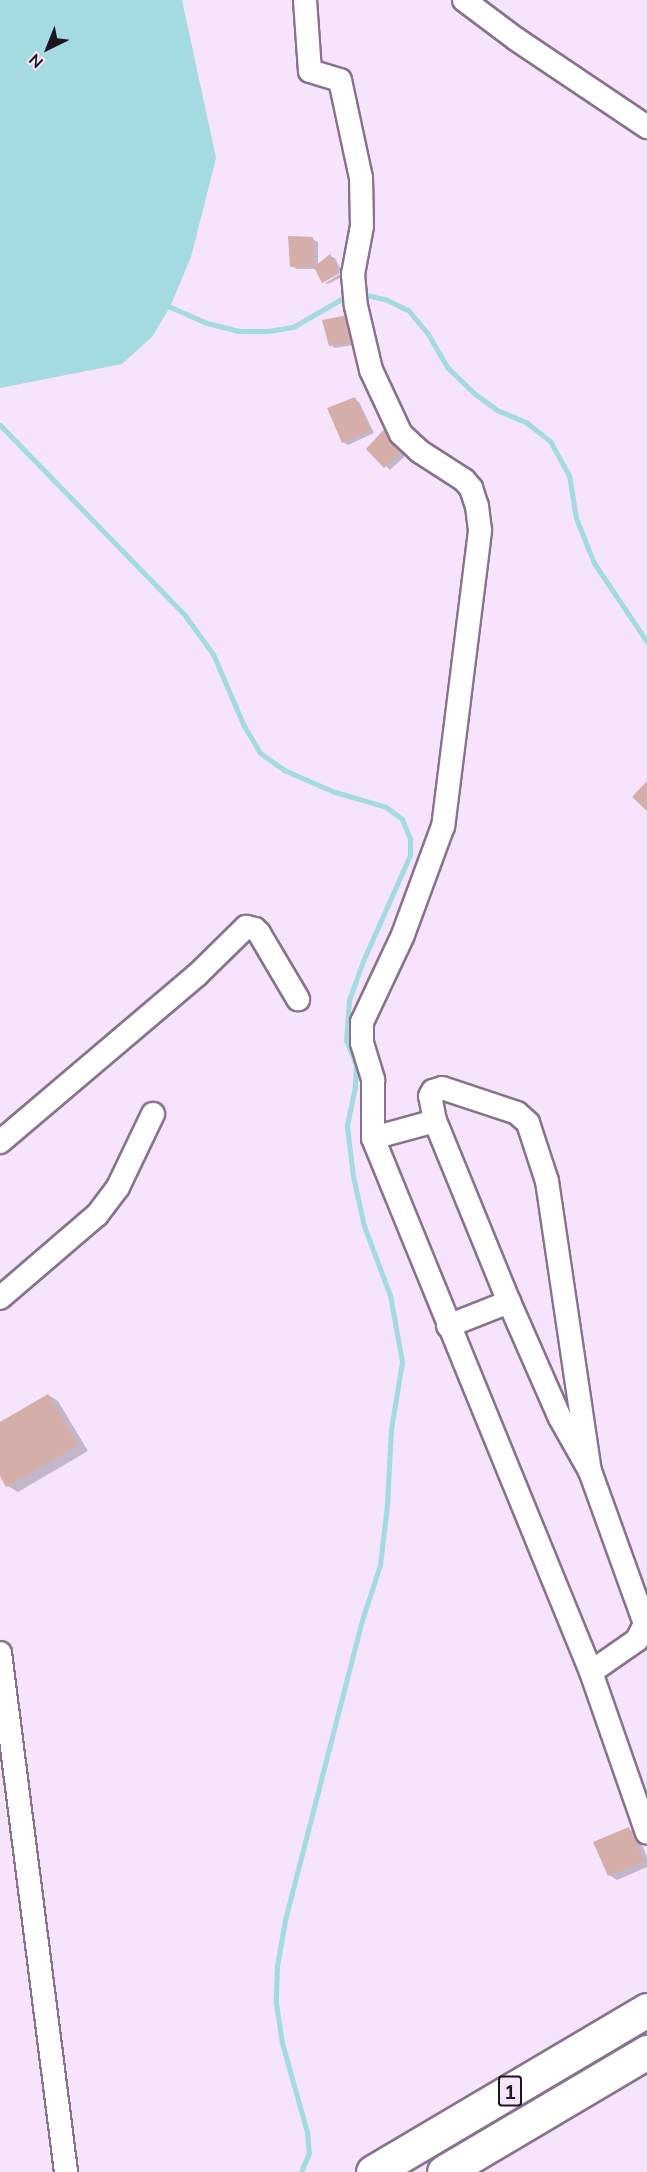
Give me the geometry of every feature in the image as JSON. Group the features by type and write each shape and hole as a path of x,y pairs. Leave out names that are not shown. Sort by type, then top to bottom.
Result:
{"highway":[{"name":"1","path":"373,2172 647,2010"},
{"name":"1","path":"444,2172 647,2052"}],"street":[{"path":"305,0 310,71 340,80 361,178 362,226 353,274 356,306 371,370 401,434 419,451 464,480 471,488 477,506 480,531 442,826 403,935 362,1022 363,1043 373,1080 373,1138 591,1672 647,1833"},
{"path":"464,0 549,62 647,127"},
{"path":"0,1142 197,975 246,927 255,929 259,933 298,999"},
{"path":"590,1471 547,1181 528,1123 517,1113 442,1088 433,1091 430,1096 435,1121 509,1302 560,1418 590,1471 645,1624 637,1640 591,1672"},
{"path":"0,1298 97,1215 118,1187 153,1114"},
{"path":"373,1138 435,1121"},
{"path":"448,1326 509,1302"},
{"path":"0,1653 66,2172"}],"shaded area":[{"path":"0,0 182,0 216,158 191,257 170,307 152,337 122,364 0,388"}],"building":[{"path":"288,236 313,237 314,267 290,267"},
{"path":"330,254 340,273 322,283 314,267"},
{"path":"348,315 355,341 329,346 322,320"},
{"path":"355,397 370,430 342,443 327,408"},
{"path":"388,425 400,452 384,468 366,449"},
{"path":"647,781 647,811 632,797"},
{"path":"48,1394 78,1445 6,1487 0,1476 0,1422"},
{"path":"629,1827 644,1861 608,1876 593,1842"}],"waterway":[{"path":"361,294 385,299 408,310 428,334 448,368 475,394 497,410 527,423 550,441 569,475 576,518 594,563 647,642"},
{"path":"170,307 207,323 239,331 268,331 293,327 345,297"},
{"path":"0,425 184,614 213,654 244,726 260,753 284,770 332,791 386,807 402,819 410,839 410,855 363,961 349,1000 346,1040 356,1065 355,1087 347,1126 353,1176 364,1226 390,1295 402,1362 391,1429 387,1505 380,1565 362,1620 285,1920 277,1966 276,2003 282,2043 307,2132 309,2153 301,2172"}]}
